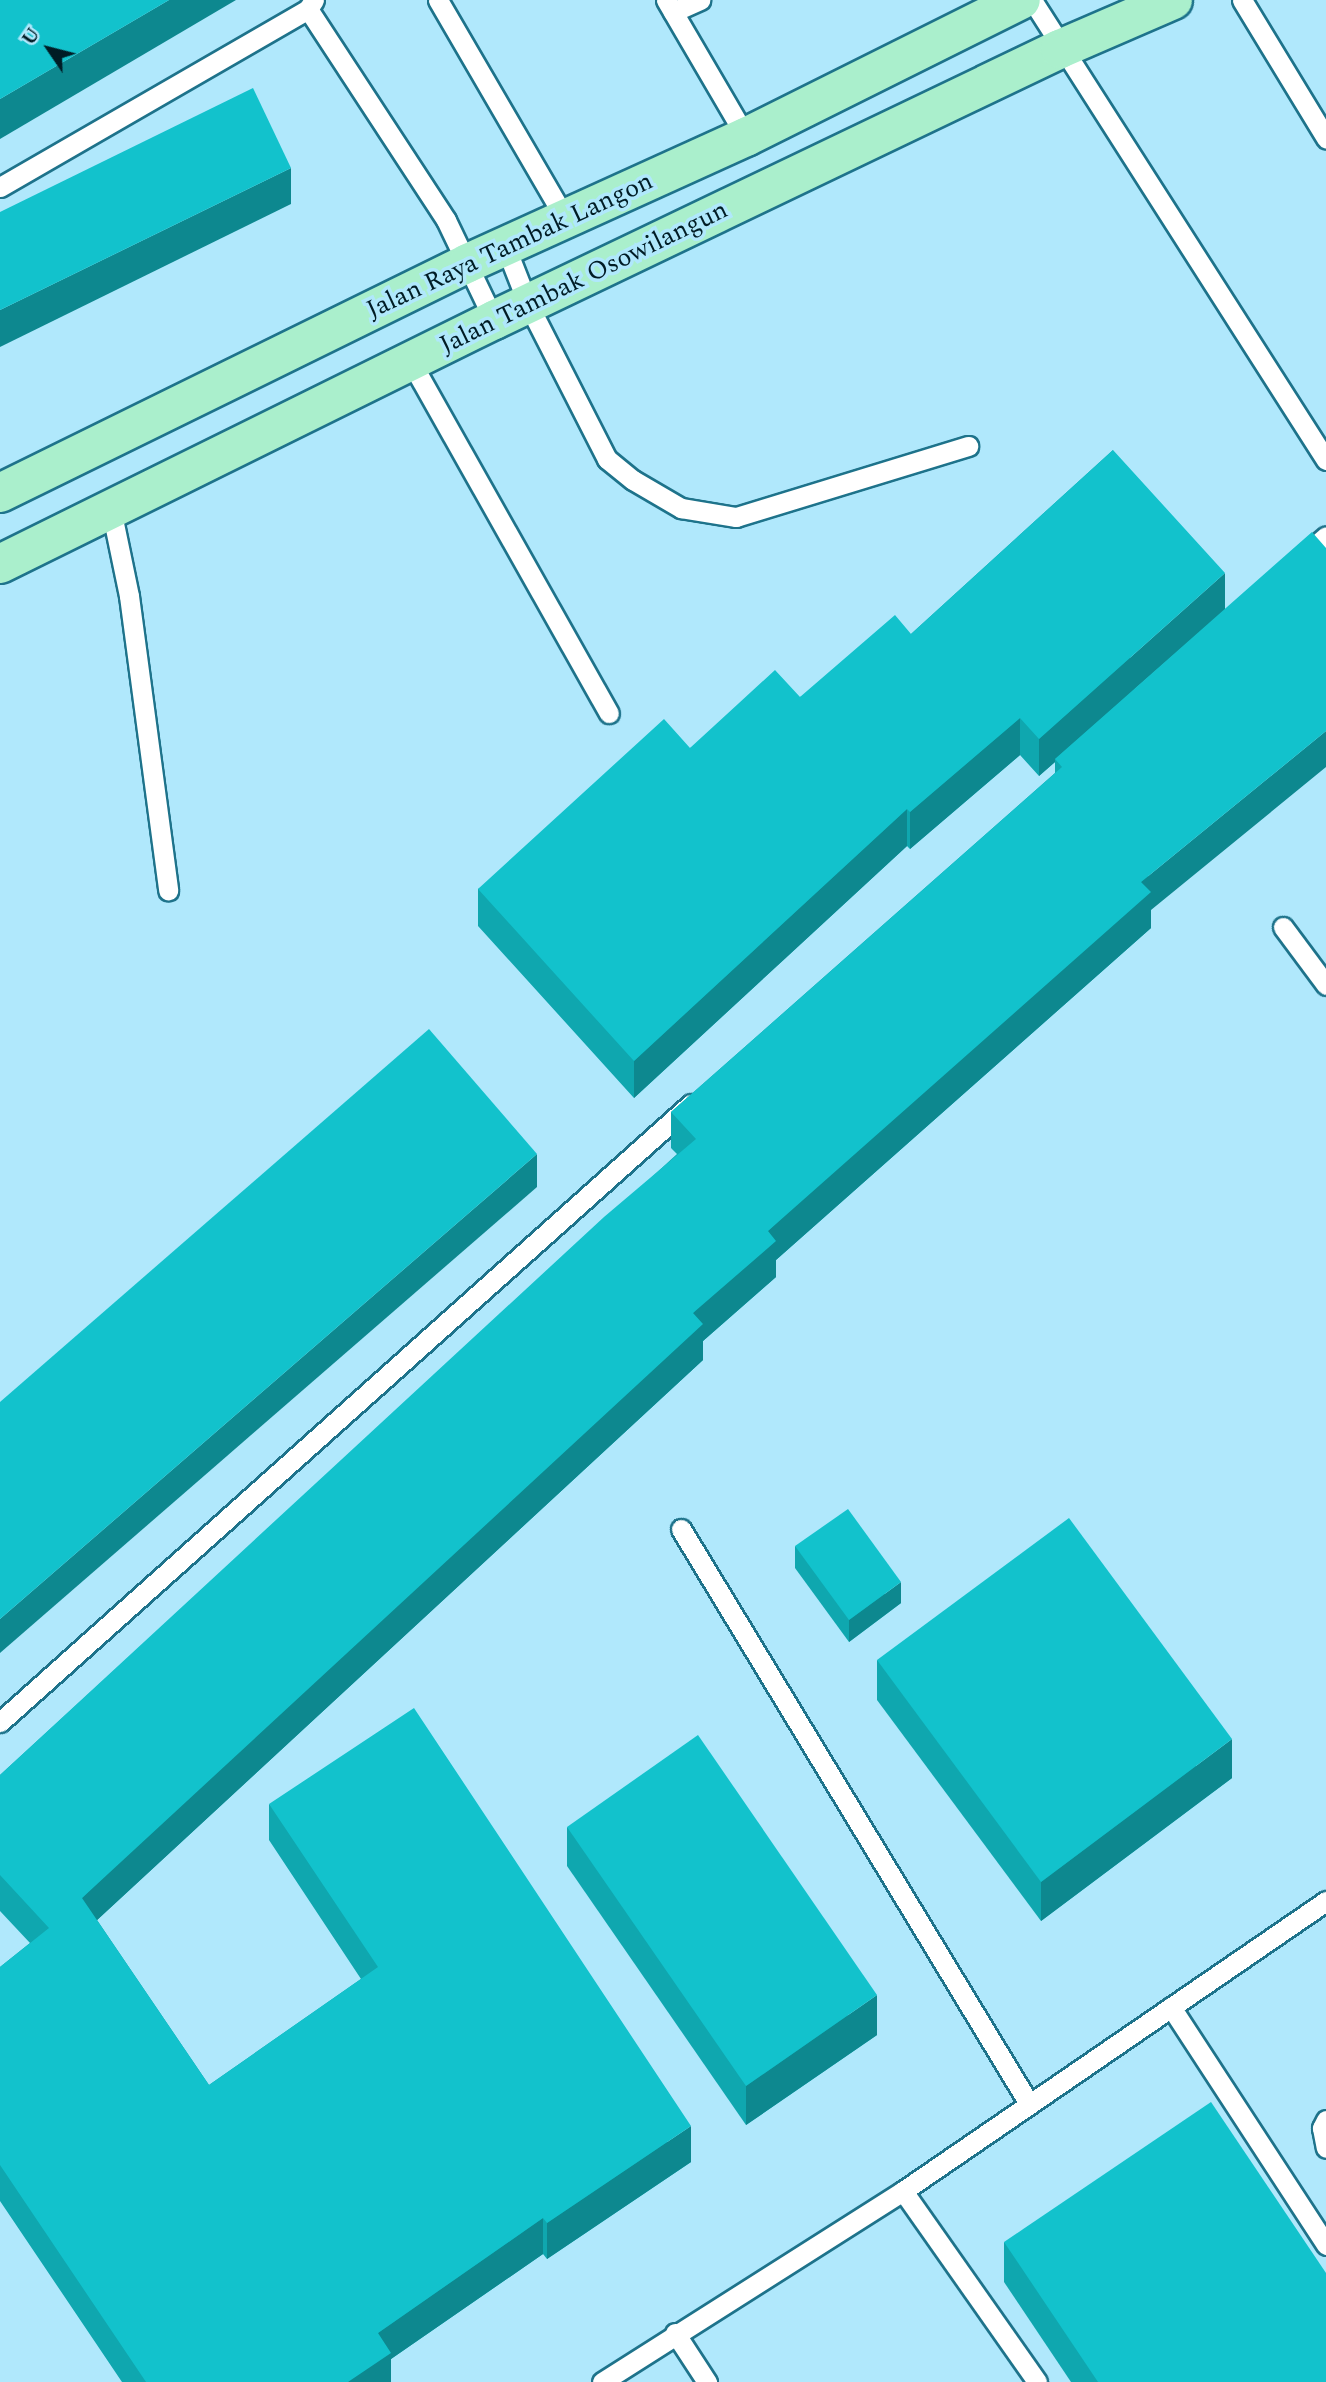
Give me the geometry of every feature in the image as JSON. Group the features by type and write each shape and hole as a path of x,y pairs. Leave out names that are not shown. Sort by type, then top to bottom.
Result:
{"highway":[{"name":"Jalan Raya Tambak Langon","path":"0,493 467,263 506,248 746,137 1021,0"},
{"name":"Jalan Tambak Osowilangun","path":"0,564 494,320 1060,49 1173,0"}],"lane":[{"path":"438,0 566,220"},
{"path":"700,0 669,6 746,137"},
{"path":"1032,0 1060,49 1200,258 1326,460"},
{"path":"1242,0 1326,138"},
{"path":"0,187 311,4 446,220 494,320"},
{"path":"506,248 528,304 607,459 681,508 736,517 968,446"},
{"path":"411,362 608,713"},
{"path":"111,509 129,596 168,890"},
{"path":"1284,573 1326,536"},
{"path":"1283,927 1326,985"},
{"path":"0,1722 704,1092"},
{"path":"681,1529 1028,2102"},
{"path":"602,2382 675,2333 903,2191 1028,2102 1326,1901"},
{"path":"1171,2007 1326,2245"},
{"path":"1326,2120 1322,2128 1326,2148"},
{"path":"903,2191 1037,2382"},
{"path":"675,2333 707,2382"}],"building":[{"path":"0,0 169,0 0,99"},
{"path":"253,88 291,168 0,310 0,212"},
{"path":"1113,450 1225,573 1039,739 1020,718 910,812 907,809 634,1061 478,889 664,719 690,748 775,670 800,697 895,615 911,634"},
{"path":"1312,532 1326,548 1326,731 1141,882 1151,892 768,1231 776,1241 693,1313 703,1324 82,1898 209,2085 378,1967 269,1804 414,1708 691,2126 547,2223 543,2218 378,2333 391,2353 348,2382 146,2382 0,2165 0,1967 49,1928 0,1875 0,1775 604,1217 696,1139 671,1112 1062,767 1055,759"},
{"path":"429,1029 537,1154 0,1619 0,1402"},
{"path":"848,1509 901,1582 849,1620 795,1546"},
{"path":"1069,1518 1232,1739 1041,1882 877,1660"},
{"path":"698,1735 877,1995 746,2086 567,1827"},
{"path":"1211,2102 1326,2273 1326,2382 1098,2382 1004,2242"}]}
